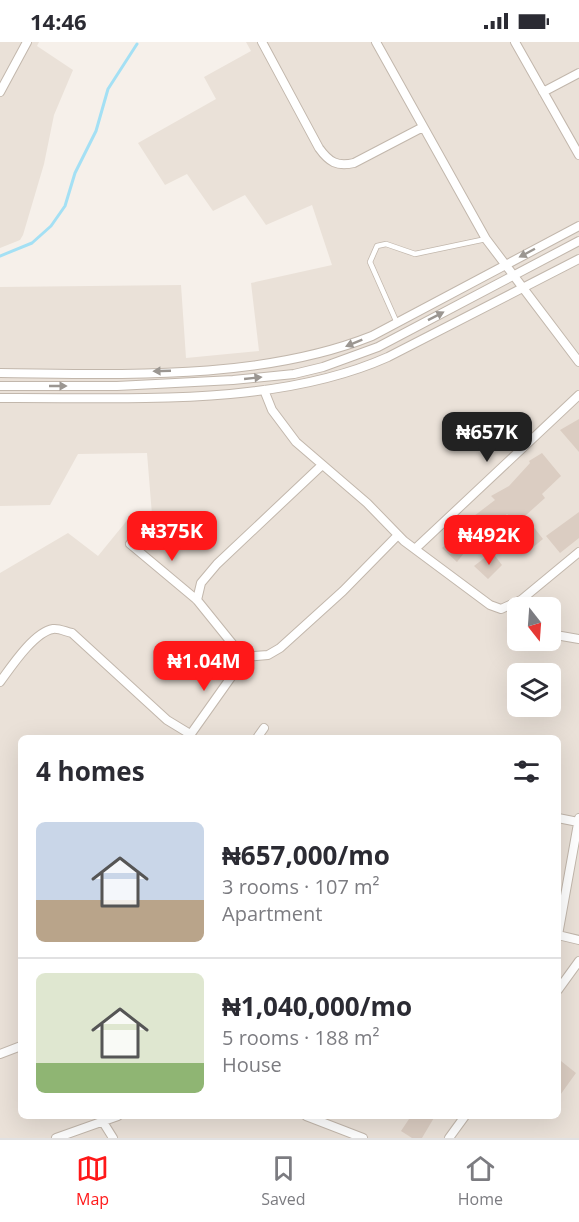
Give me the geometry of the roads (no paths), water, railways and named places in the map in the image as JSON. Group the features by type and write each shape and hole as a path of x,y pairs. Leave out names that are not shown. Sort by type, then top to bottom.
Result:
{"street":[{"path":"0,92 27,42"},
{"path":"262,42 319,148 327,159 335,164 342,166 354,163 423,127"},
{"path":"376,42 486,239 579,362"},
{"path":"515,42 579,155"},
{"path":"543,92 579,73"},
{"path":"0,373 129,373 220,369 285,362 336,350 397,323 579,226"},
{"path":"0,386 117,386 294,374 353,358 579,241"},
{"path":"0,398 159,397 264,390 322,381 357,371 579,259"},
{"path":"264,390 272,410 296,442 321,466 367,503 398,535 490,605 501,609 507,607"},
{"path":"415,549 579,395"},
{"path":"197,600 201,583 217,564 321,466"},
{"path":"243,657 268,655 280,648 343,591 398,535"},
{"path":"130,544 197,600 243,657"},
{"path":"525,597 579,552"},
{"path":"0,682 33,642 53,629 62,630 72,633 167,720 188,735"},
{"path":"561,636 579,639"},
{"path":"190,735 243,657"},
{"path":"259,735 264,728"},
{"path":"561,818 578,820 561,918"},
{"path":"561,936 579,940"},
{"path":"561,981 579,961"},
{"path":"0,1054 18,1047"},
{"path":"56,1138 110,1119"},
{"path":"314,1119 363,1138"},
{"path":"449,1138 463,1119"},
{"path":"103,1122 113,1138"}],"lane":[{"path":"397,323 370,262 377,246 386,244 415,254 486,239"}],"waterway":[{"path":"0,256 32,243 51,226 65,206 75,173 96,131 108,89 137,44"}]}
